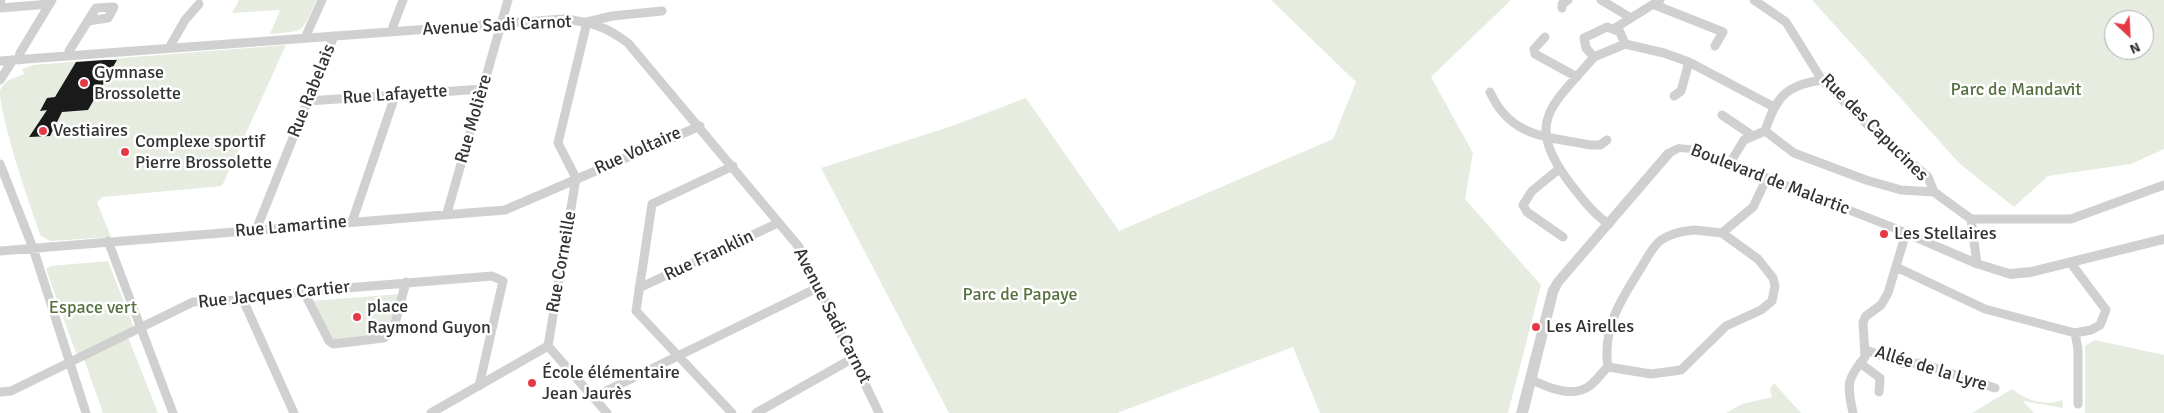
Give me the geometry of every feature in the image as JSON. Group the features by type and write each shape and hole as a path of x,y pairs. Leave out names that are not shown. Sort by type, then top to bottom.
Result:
{"street":[{"path":"305,38 322,0"},
{"path":"391,32 403,0"},
{"name":"Rue Molière","path":"447,213 508,0"},
{"path":"1562,8 1562,4 1568,0"},
{"path":"1601,0 1631,18"},
{"name":"Rue des Capucines","path":"1754,0 1786,22 1822,80 1872,129 1921,170 1928,178 1934,192"},
{"path":"0,8 51,2"},
{"path":"0,80 16,60 51,2"},
{"path":"1594,57 1586,48 1584,38 1598,30 1615,28 1657,2 1723,32 1715,46"},
{"path":"169,48 185,20 199,4"},
{"path":"576,178 558,143 587,22 612,16 662,11"},
{"name":"Avenue Sadi Carnot","path":"0,61 563,19 587,22 609,29 628,43 700,126 799,247 877,405 878,413"},
{"path":"69,56 69,51 88,21"},
{"path":"1615,28 1620,32 1625,44"},
{"name":"Rue Rabelais","path":"256,230 334,36"},
{"path":"1545,38 1534,49 1535,54 1577,77"},
{"path":"1608,224 1604,222 1558,170 1549,155 1544,136 1545,121 1594,57 1625,44 1664,53 1690,62 1772,106"},
{"path":"1674,96 1680,92 1690,62"},
{"path":"1765,131 1772,106 1798,84 1822,80"},
{"name":"Rue Lafayette","path":"308,101 483,89"},
{"path":"1490,92 1500,114 1518,129 1590,145 1600,145 1607,140"},
{"path":"352,222 395,96"},
{"path":"1722,115 1753,136"},
{"name":"Rue Voltaire","path":"576,178 700,126"},
{"path":"1765,131 1794,153 1866,180 1901,190 1934,192 1972,219 2071,219 2164,185"},
{"path":"1730,163 1739,145 1765,131"},
{"name":"Boulevard de Malartic","path":"1522,413 1552,292 1558,282 1669,153 1678,148 1693,149 1730,163 1906,233 1977,264 2010,274 2022,274 2164,239"},
{"path":"732,413 636,311 652,204 733,166"},
{"path":"1,170 33,248 86,413"},
{"path":"1558,170 1540,186 1527,194 1523,205 1527,212 1563,237"},
{"name":"Rue Lamartine","path":"0,251 447,213 505,210 576,178"},
{"name":"Rue Corneille","path":"548,346 576,178"},
{"path":"1722,233 1753,207 1767,178"},
{"path":"1972,219 1977,264"},
{"name":"Rue Franklin","path":"639,288 778,223"},
{"path":"1711,230 1722,233 1758,259 1771,273 1775,286 1772,301 1761,310 1726,326 1681,370 1651,374 1608,367 1605,358 1611,322 1620,303 1658,242 1679,231 1711,230"},
{"path":"1853,413 1847,394 1847,386 1850,375 1860,363 1866,350 1863,322 1866,316 1881,305 1888,293 1906,233"},
{"path":"108,241 173,413"},
{"path":"1896,267 1985,309 2075,333 2090,331 2102,324 2106,317 2106,310 2070,262"},
{"name":"Rue Jacques Cartier","path":"0,392 11,391 193,302 243,300 406,282 492,276 503,281 480,386"},
{"path":"304,292 329,341 333,344 384,338 389,335 393,330 406,282"},
{"path":"594,397 819,287"},
{"path":"243,300 294,413"},
{"path":"2075,333 2078,349 2078,404"},
{"path":"432,413 548,346 607,413"},
{"name":"Allée de la Lyre","path":"1866,350 1905,364 1920,363 1995,388"},
{"path":"756,413 848,361 855,360"},
{"path":"1860,363 1880,378 1879,392"},
{"path":"1530,379 1555,389 1575,391 1587,388 1608,367"}],"green space":[{"path":"239,0 316,0 305,24 297,31 270,34 280,10 232,13"},
{"name":"Parc de Papaye","path":"1271,0 1511,0 1431,77 1473,153 1465,199 1541,285 1508,413 1320,413 1293,347 1117,413 949,413 821,168 952,126 1026,98 1119,231 1333,139 1356,82"},
{"name":"Parc de Mandavit","path":"1812,0 2164,0 2164,149 2131,164 2048,176 2014,207 1960,164"},
{"name":"Complexe sportif Pierre Brossolette","path":"286,45 222,186 103,197 97,202 111,237 51,241 41,236 16,163 1,104 0,91 2,87 10,80 24,74 22,69 33,65"},
{"name":"Espace vert","path":"108,261 133,325 127,332 82,353 76,353 46,269 51,266"},
{"name":"place Raymond Guyon","path":"400,294 387,334 333,340 312,301"},
{"path":"128,337 158,413 103,413 84,359"},
{"path":"2095,340 2164,355 2164,413 2085,413 2085,346"},
{"path":"1774,383 1801,413 1726,413 1742,404 1772,397 1770,389"},
{"path":"2012,389 2036,401 2049,403 2062,400 2063,408 2023,401 2034,413 1972,413"}],"building":[{"path":"117,60 88,110 62,112 50,136 29,137 47,110 40,111 47,98 55,97 76,62"}],"place":[{"name":"Gymnase Brossolette","path":"84,83"},
{"name":"Vestiaires","path":"43,131"},
{"name":"Complexe sportif Pierre Brossolette","path":"125,152"},
{"name":"Les Stellaires","path":"1884,234"},
{"name":"place Raymond Guyon","path":"357,317"},
{"name":"Les Airelles","path":"1536,327"},
{"name":"École élémentaire Jean Jaurès","path":"532,383"}]}
